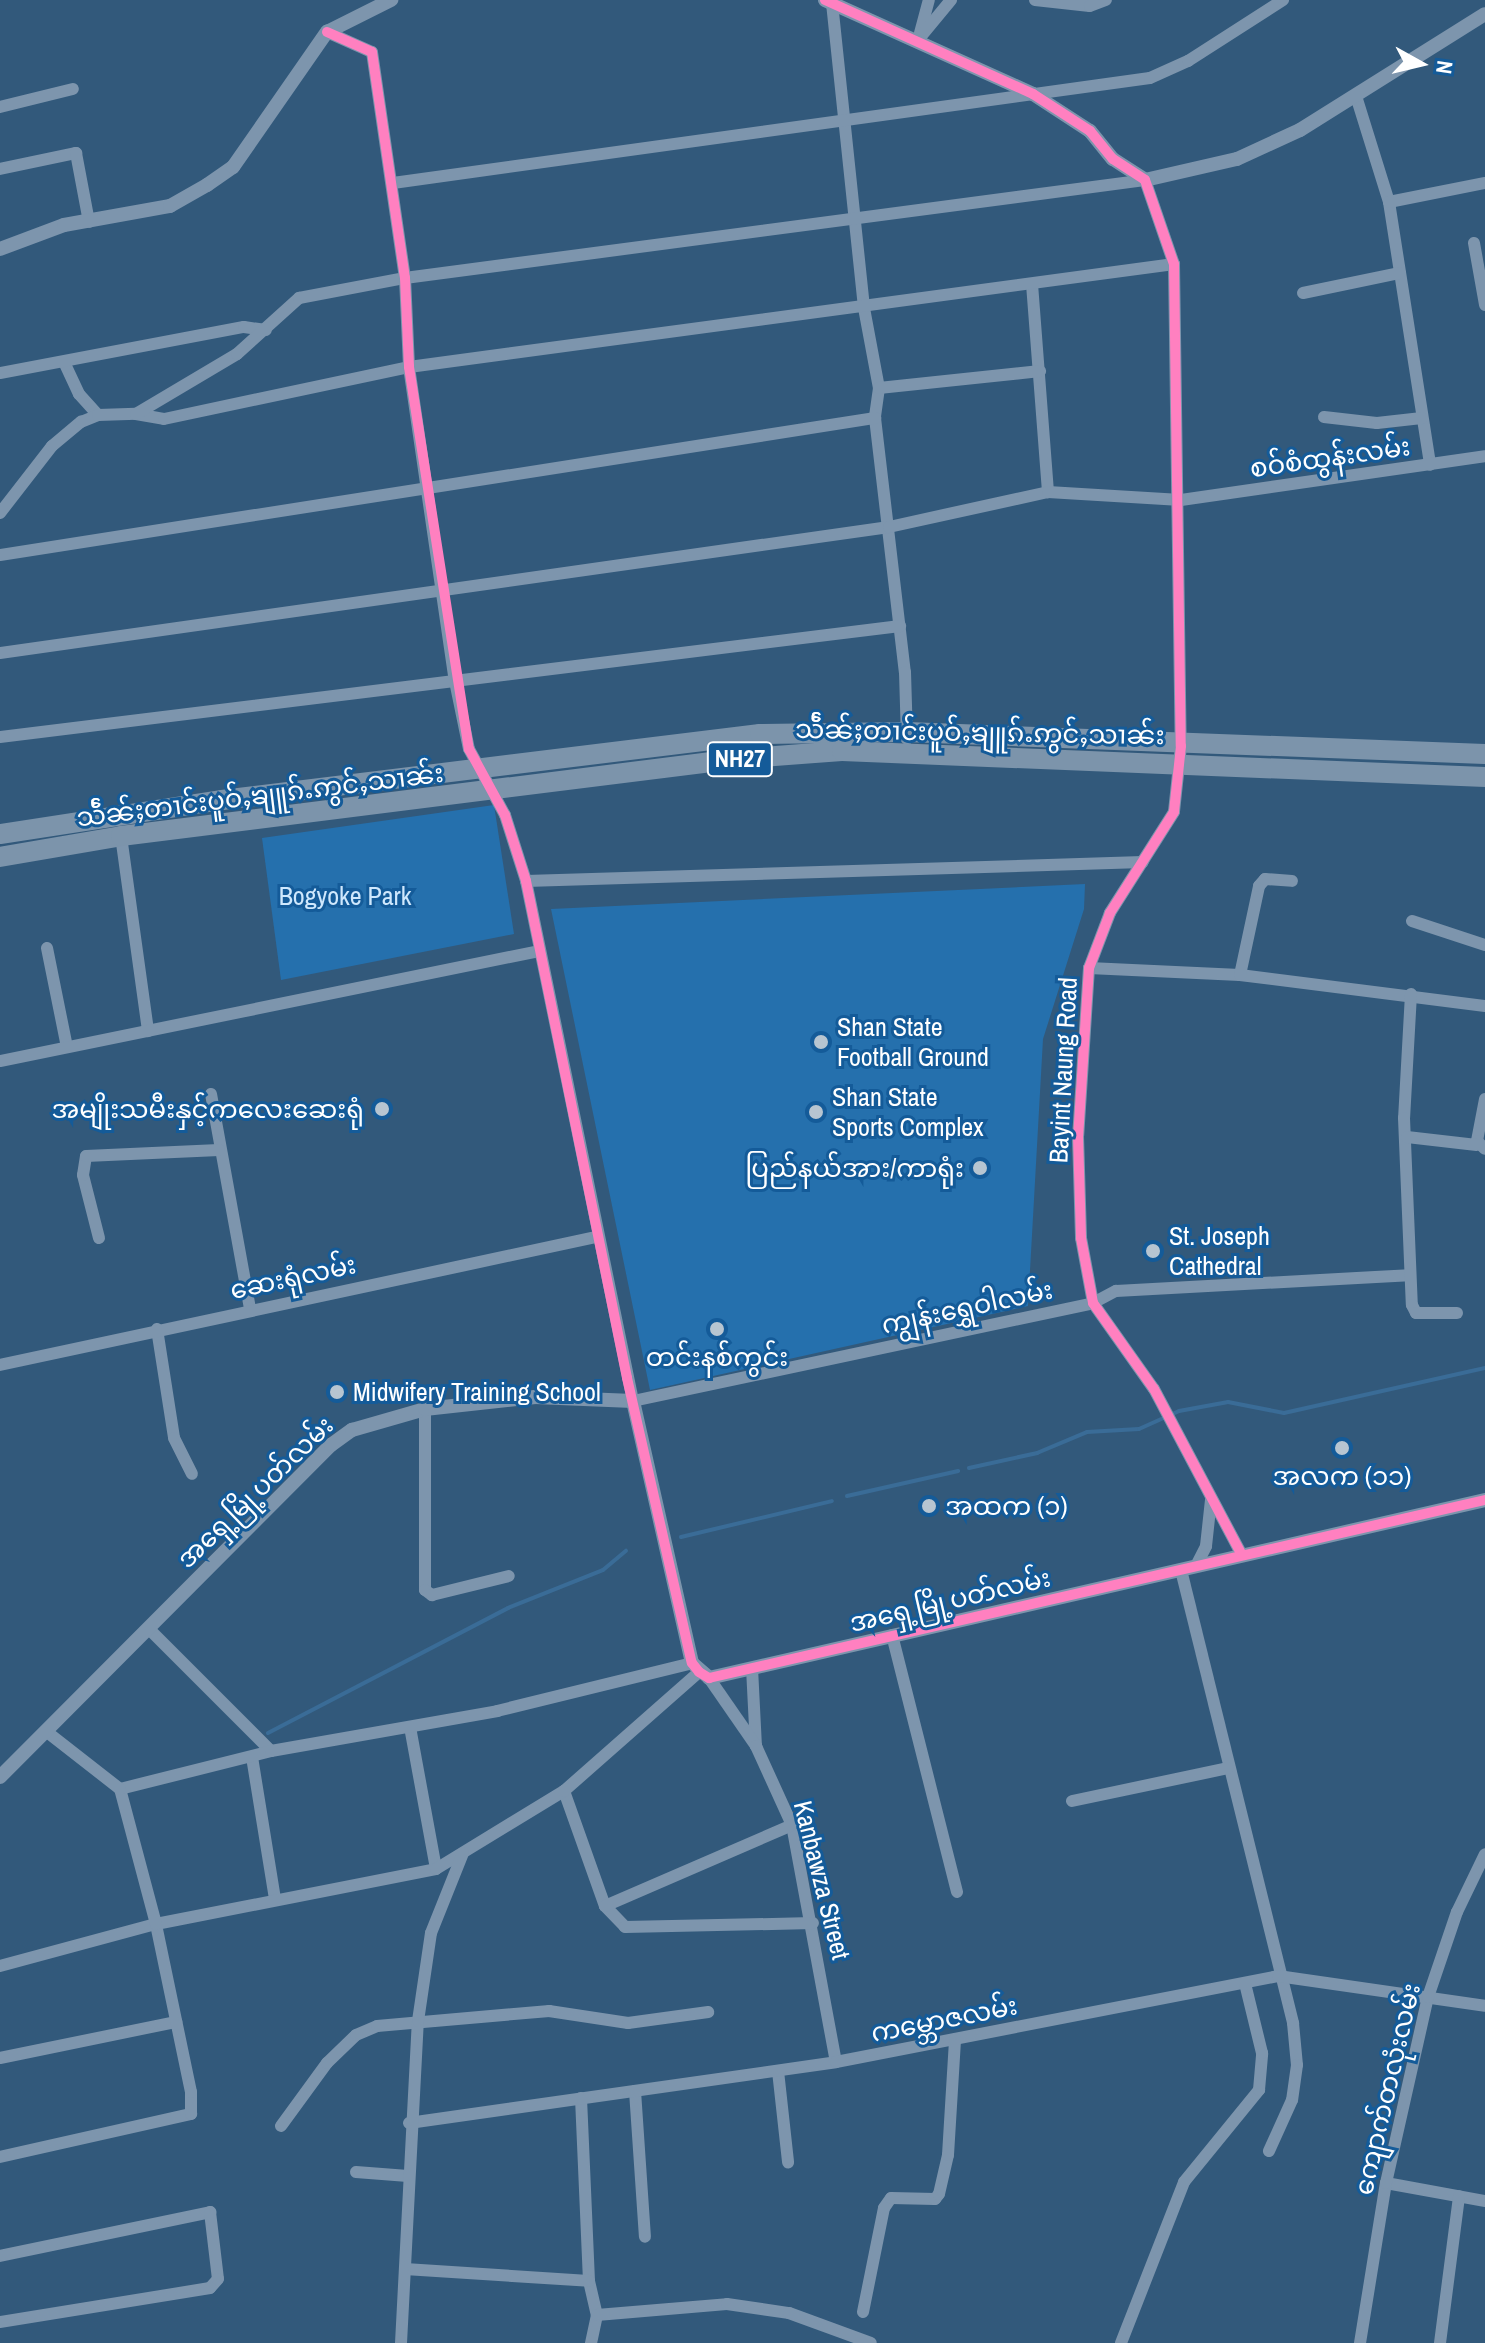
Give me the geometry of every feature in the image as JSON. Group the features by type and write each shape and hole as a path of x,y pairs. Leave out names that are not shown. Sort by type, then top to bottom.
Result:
{"highway":[{"name":"သဵႅၼ်ႈတၢင်းပူဝ်ႇၶျူၵ်ႉဢွင်ႇသၢၼ်း","path":"0,834 477,767 760,734 1180,753 1485,754"},
{"name":"သဵႅၼ်ႈတၢင်းပူဝ်ႇၶျူၵ်ႉဢွင်ႇသၢၼ်း","path":"0,857 121,836 908,742"},
{"name":"သဵႅၼ်ႈတၢင်းပူဝ်ႇၶျူၵ်ႉဢွင်ႇသၢၼ်း","path":"1180,753 1485,777"},
{"path":"46,827 50,848"}],"street":[{"path":"0,249 64,225 170,206 233,167 327,32 391,0"},
{"path":"918,40 929,0"},
{"path":"918,40 951,0"},
{"path":"1035,0 1090,6 1106,0"},
{"path":"393,183 1158,75 1283,0"},
{"path":"828,2 1033,94 1090,131 1113,159 1145,180"},
{"path":"828,2 856,219 864,308 879,388 875,418 900,626 908,742"},
{"path":"136,414 237,354 299,298 405,278 1145,180 1237,159 1300,130 1485,14"},
{"path":"327,32 372,52 405,278 409,367 455,681 477,767 513,833 526,881 596,1237 700,1671"},
{"path":"0,107 73,89"},
{"path":"1356,96 1389,202 1430,465"},
{"path":"0,169 76,153 89,222"},
{"name":"Bayint Naung Road","path":"1145,180 1174,264 1181,500 1180,753 1174,812 1110,913 1089,968 1078,1136 1081,1238 1093,1303 1164,1408 1241,1553"},
{"path":"1389,202 1485,183"},
{"path":"1474,243 1485,305"},
{"path":"0,513 52,446 81,422 98,415 136,414 164,419 409,367 1174,264"},
{"path":"1303,293 1400,273"},
{"path":"1032,284 1048,492"},
{"path":"0,373 65,364 244,327 266,330"},
{"path":"65,364 74,386 98,415"},
{"path":"879,388 1040,371"},
{"path":"1324,417 1377,423 1422,418"},
{"path":"0,555 875,418"},
{"name":"စဝ်စံထွန်းလမ်း","path":"0,653 889,527 1048,492 1181,500 1485,456"},
{"path":"0,737 900,626"},
{"path":"121,836 148,1031"},
{"path":"526,881 1143,862"},
{"path":"1240,975 1259,886 1265,879 1292,881"},
{"path":"1412,921 1485,945"},
{"path":"47,948 67,1047"},
{"path":"0,1061 539,951"},
{"path":"1089,968 1240,975 1411,994 1485,1006"},
{"path":"1411,994 1407,1137 1409,1275 1414,1312 1457,1313"},
{"path":"211,1094 250,1309"},
{"path":"1407,1137 1481,1147 1485,1099"},
{"path":"99,1238 83,1175 86,1156 219,1150"},
{"name":"ဆေးရုံလမ်း","path":"0,1365 596,1237"},
{"name":"ကျွန်းရွှေဝါလမ်း","path":"633,1401 1093,1303 1116,1291 1409,1275"},
{"path":"157,1329 174,1438 192,1474"},
{"name":"အရှေ့မြို့ပတ်လမ်း","path":"0,1777 150,1630 331,1445 352,1430 425,1409 535,1397 633,1401"},
{"path":"425,1409 425,1590 432,1595 509,1576"},
{"path":"1197,1564 1206,1546 1211,1500"},
{"name":"အရှေ့မြို့ပတ်လမ်း","path":"700,1671 752,1668 1181,1570 1241,1553 1485,1500"},
{"path":"1181,1570 1278,1976 1289,1999 1297,2065 1292,2100 1269,2151"},
{"path":"150,1630 271,1751"},
{"path":"892,1635 957,1892"},
{"path":"752,1668 756,1746"},
{"path":"120,1789 271,1751 700,1671"},
{"path":"0,1966 156,1924 436,1869 564,1791 700,1671"},
{"name":"Kanbawza Street","path":"700,1671 756,1746 792,1825 813,1923 836,2062"},
{"path":"410,1727 436,1869"},
{"path":"0,2157 191,2114 191,2092 156,1924 120,1789 47,1732"},
{"path":"252,1757 275,1899"},
{"path":"1072,1801 1228,1768"},
{"path":"564,1791 605,1906 619,1923 632,1929 813,1923"},
{"path":"605,1906 792,1825"},
{"path":"401,2343 409,2123 418,2021 431,1933 463,1853"},
{"name":"ကျောက်တလုံးလမ်း","path":"1360,2343 1386,2183 1428,1997 1457,1912 1485,1854"},
{"name":"ကမ္ဘောဇလမ်း","path":"409,2123 836,2062 1278,1976 1485,2006"},
{"path":"1121,2343 1184,2182 1259,2090 1262,2053 1245,1983"},
{"path":"281,2126 327,2063 356,2035 418,2021 549,2011 628,2023 708,2012"},
{"path":"0,2058 176,2022"},
{"path":"863,2312 884,2208 891,2198 927,2200 939,2194 948,2155 955,2039"},
{"path":"778,2071 788,2162"},
{"path":"635,2091 645,2237"},
{"path":"581,2098 589,2281 597,2315 591,2343"},
{"path":"356,2172 408,2176"},
{"path":"1386,2183 1485,2201"},
{"path":"1440,2343 1459,2196"},
{"path":"0,2256 205,2211 214,2216 218,2279 210,2288 0,2322"},
{"path":"405,2269 589,2281"},
{"path":"597,2315 727,2304 789,2313 871,2343"}],"green space":[{"name":"Bogyoke Park","path":"494,805 514,934 281,980 262,838"},
{"name":"Shan State Sports Complex","path":"1085,884 1084,909 1043,1039 1028,1306 650,1390 551,909"}],"waterway":[{"path":"969,1468 1037,1453 1087,1432 1139,1429 1179,1411 1228,1402 1284,1413 1485,1368"},
{"path":"847,1496 958,1471"},
{"path":"681,1537 832,1501"},
{"path":"268,1733 508,1608 603,1570 626,1551"}],"cycle path":[{"path":"825,0 1033,94 1090,131 1113,159 1145,180 1174,264 1181,746 1174,812 1110,913 1089,968 1078,1136 1081,1238 1093,1303 1154,1389 1241,1553"},
{"path":"327,32 372,52 405,278 409,367 469,749 505,815 526,881 627,1378 692,1663 699,1672 709,1678 1485,1500"}],"place":[{"name":"Shan State Football Ground","path":"821,1042"},
{"name":"အမျိုးသမီးနှင့်ကလေးဆေးရုံ","path":"382,1109"},
{"name":"Shan State Sports Complex","path":"816,1112"},
{"name":"ပြည်နယ်အား/ကာရုံး","path":"980,1168"},
{"name":"St. Joseph Cathedral","path":"1153,1251"},
{"name":"တင်းနစ်ကွင်း","path":"717,1329"},
{"name":"Midwifery Training School","path":"337,1392"},
{"name":"အလက (၁၁)","path":"1342,1448"},
{"name":"အထက (၁)","path":"929,1506"}]}
